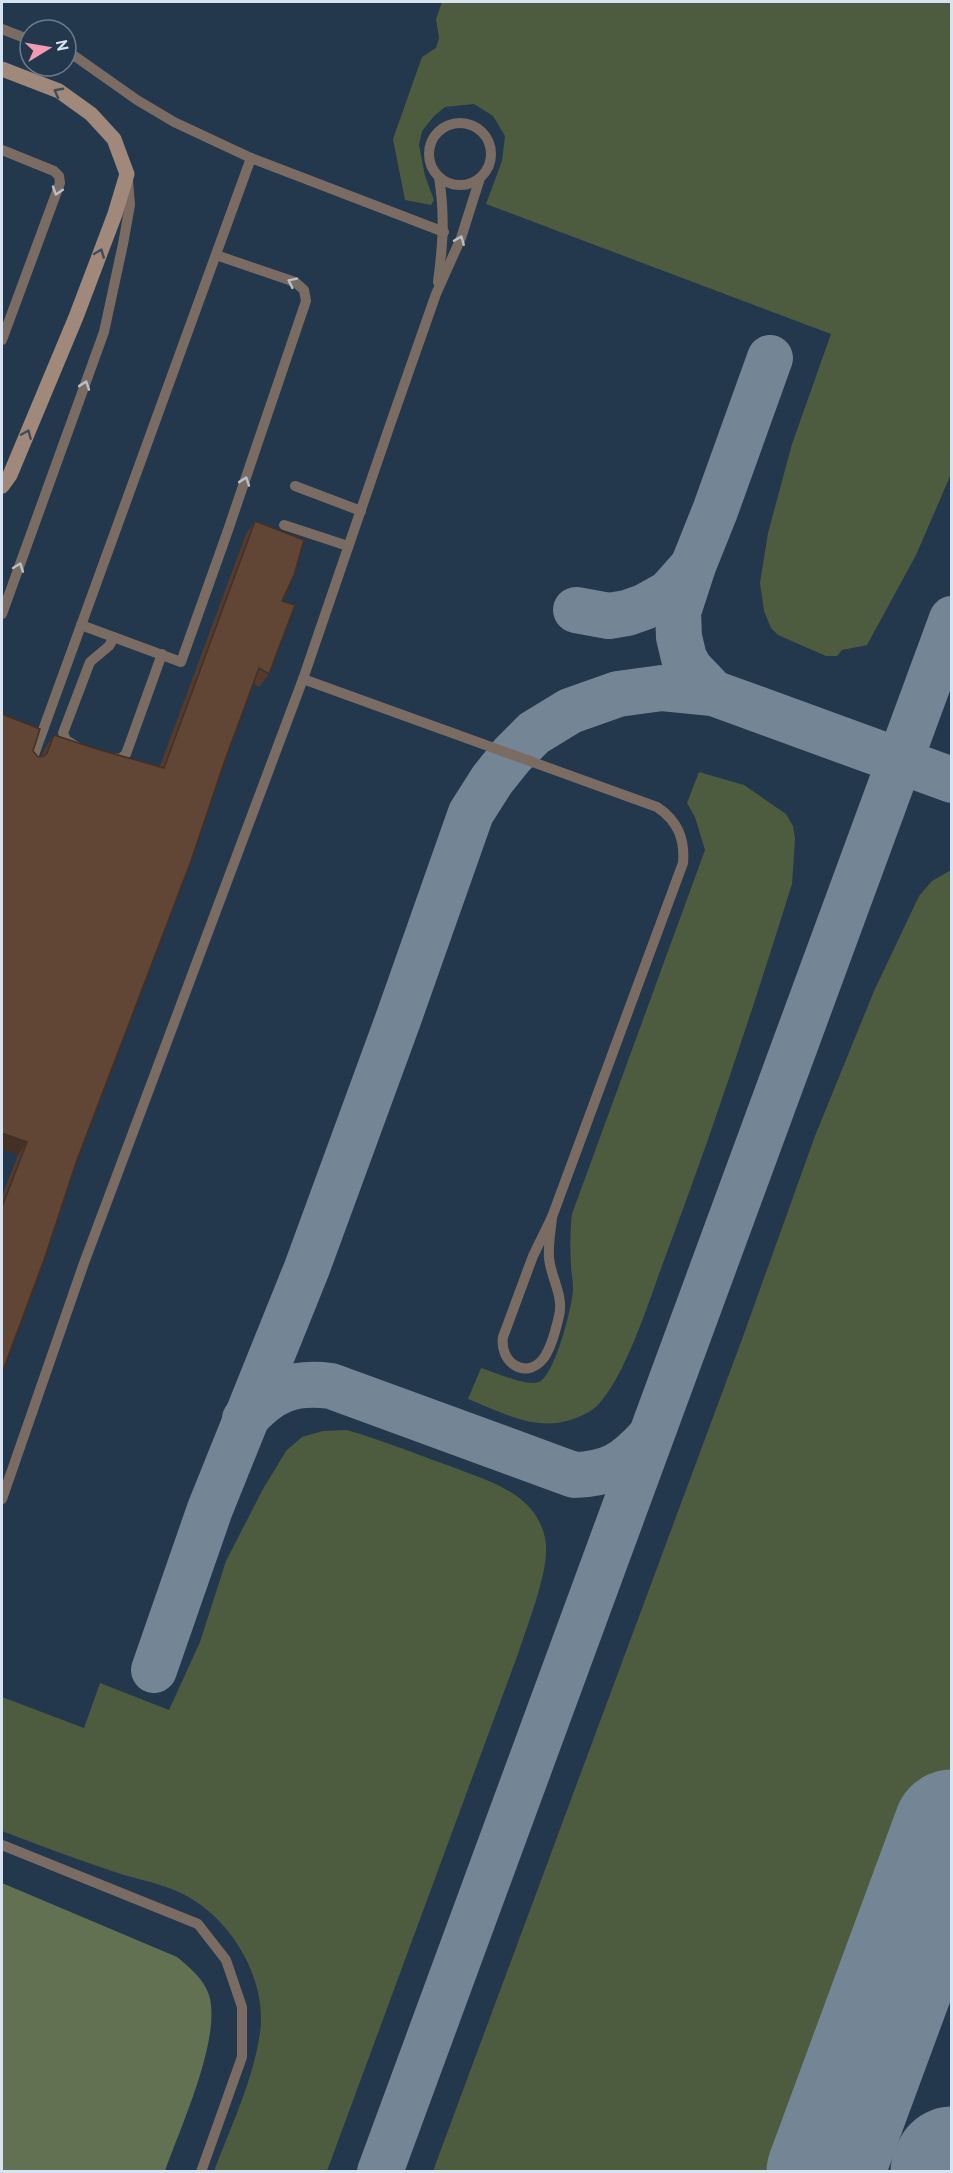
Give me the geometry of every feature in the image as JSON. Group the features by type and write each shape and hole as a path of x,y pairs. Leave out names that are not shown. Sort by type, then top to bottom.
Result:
{"main road":[{"path":"2,486 9,475 76,317 115,214 127,174 114,139 91,114 59,91 3,71"}],"lane":[{"path":"2,29 18,35"},
{"path":"78,58 137,100 174,122 251,158 444,232"},
{"path":"2,1499 84,1263 303,679 436,294 461,238 480,178 490,162 489,144 478,129 471,124 445,126 438,131 429,146 430,163 439,177 444,207 444,232 436,294"},
{"path":"2,150 54,171 59,176 60,183 2,340"},
{"path":"31,762 251,158"},
{"path":"2,614 104,332 130,205 127,174"},
{"path":"439,177 455,185 463,185 480,178"},
{"path":"81,625 181,662 306,301 304,290 295,282 216,255"},
{"path":"295,486 361,511"},
{"path":"284,525 348,546"},
{"path":"114,637 109,646 90,662 63,733 66,740 73,746 120,759 126,754 162,654"},
{"path":"303,679 657,807 665,812 678,828 684,850 683,863 552,1217 533,1256 503,1337 505,1357 515,1366 522,1368 530,1368 542,1360 559,1316 560,1301 549,1258 552,1217"},
{"path":"2,1845 198,1924 226,1960 242,2007 242,2057 201,2172"}],"green space":[{"path":"442,2 951,2 951,474 916,555 867,645 842,650 837,656 826,656 778,635 771,628 764,611 760,583 768,533 792,444 831,334 486,204 502,161 505,136 493,116 474,104 445,107 422,131 419,145 425,176 434,200 431,205 405,200 393,139 422,57 436,48 439,38 436,19"},
{"path":"699,772 744,785 786,814 793,826 795,839 792,884 714,1122 623,1367 601,1402 589,1412 557,1423 542,1423 513,1417 468,1399 481,1368 519,1381 539,1382 545,1377 557,1354 572,1297 570,1245 572,1214 705,850 695,817 687,803"},
{"path":"951,870 951,1767 802,2171 433,2171 741,1342 815,1136 874,991 919,896 932,881"},
{"path":"347,1430 482,1478 517,1496 532,1511 542,1527 546,1545 544,1570 519,1651 327,2171 214,2171 247,2086 257,2051 261,2011 250,1968 227,1929 193,1900 166,1887 117,1873 2,1831 2,1697 84,1728 100,1683 169,1710 200,1642 226,1561 263,1489 286,1451 302,1437 323,1431"},
{"path":"2,1883 177,1957 196,1974 207,1989 211,2013 210,2035 205,2058 165,2171 2,2171"}],"building":[{"path":"255,521 304,540 294,575 282,601 295,605 269,674 259,668 191,861 77,1160 44,1260 2,1373 2,1207 27,1142 2,1133 2,714 40,729 33,751 38,757 47,753 54,735 164,768"}],"taxiway":[{"path":"713,693 690,669 684,658 679,637 678,612 770,358"},
{"path":"576,610 609,616 644,607 669,593 693,566"},
{"path":"380,2172 952,619"},
{"path":"154,1670 210,1509 307,1268 471,813 492,780 512,755 534,733 570,711 618,694 662,688 713,693 952,780"},
{"path":"245,1419 273,1394 283,1390 305,1385 331,1386 574,1475 598,1472 616,1466 632,1455 649,1438"}],"runway":[{"path":"825,2172 952,1828"},
{"path":"949,2172 952,2165"}]}
